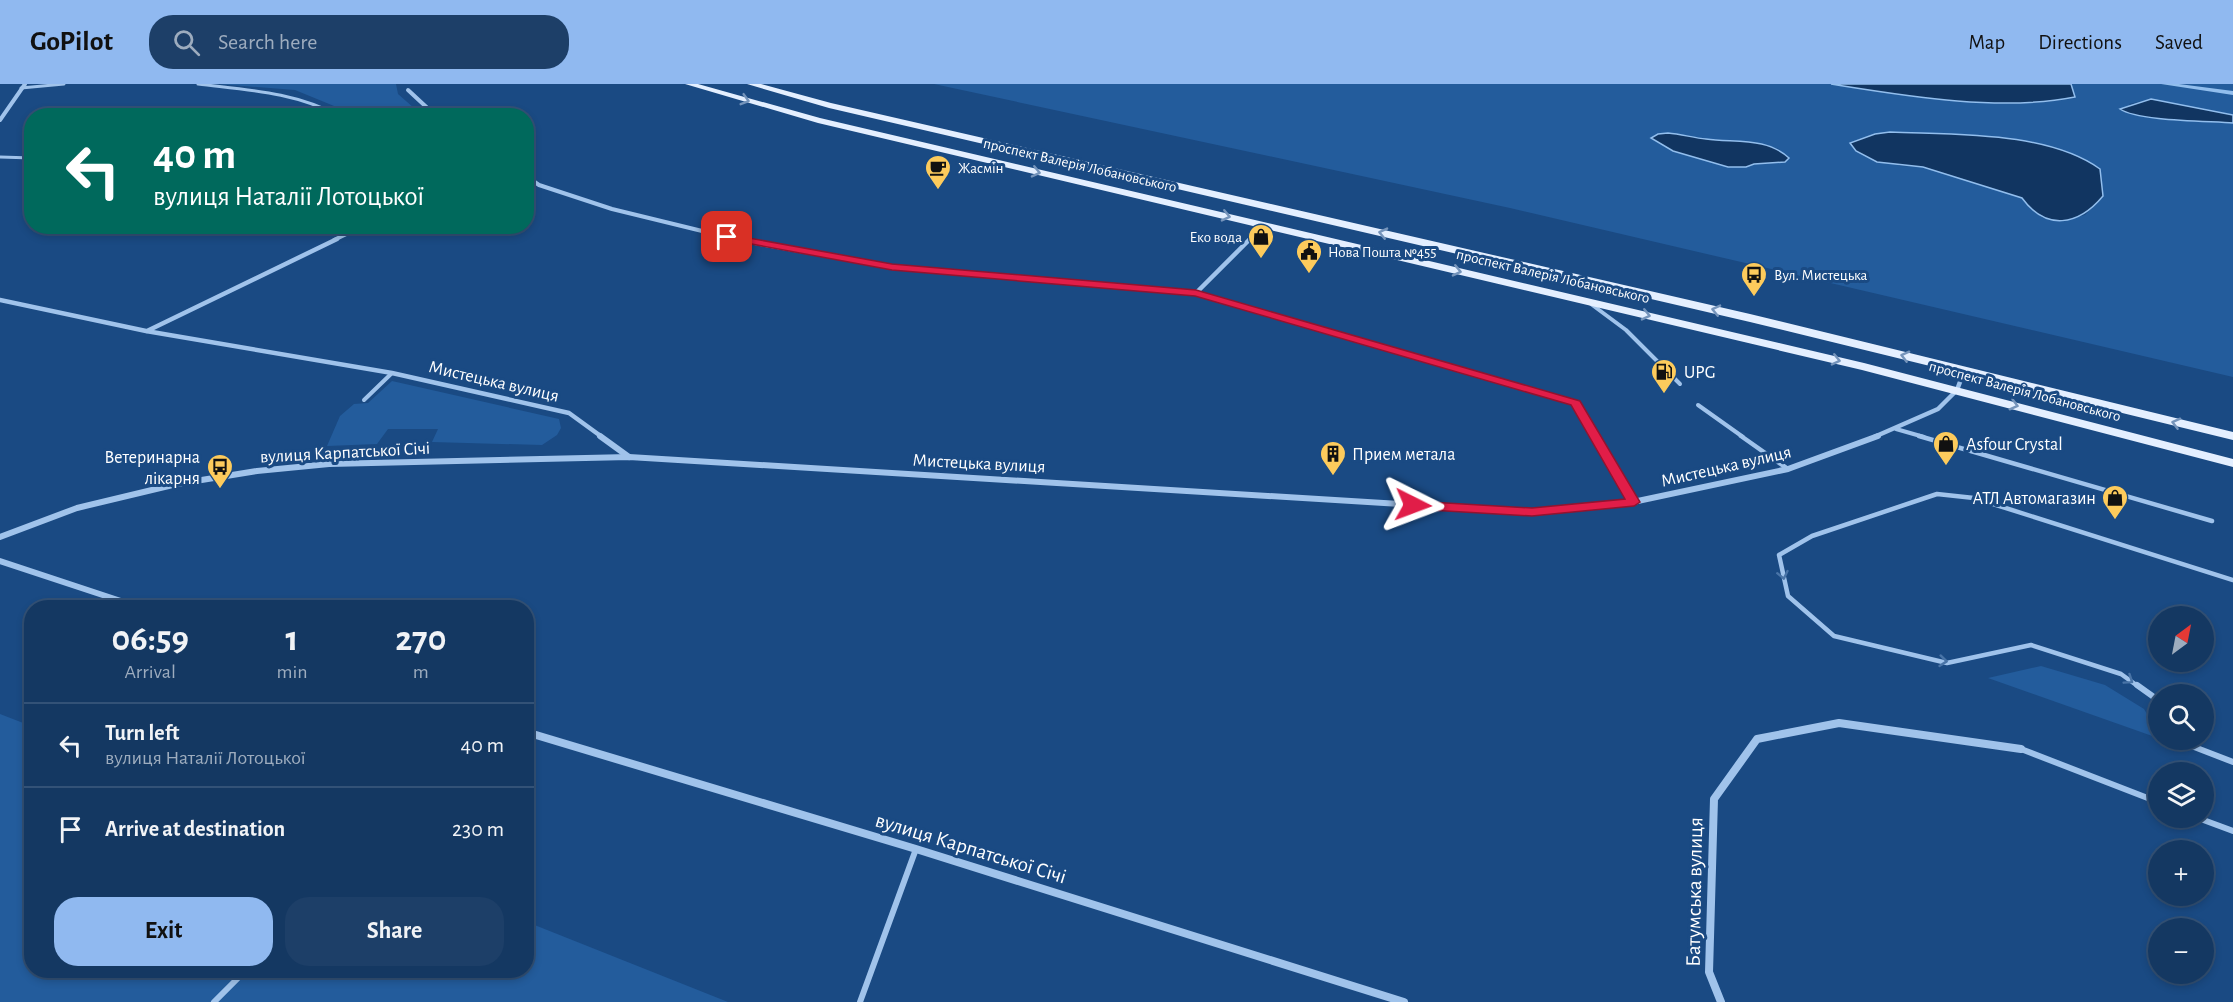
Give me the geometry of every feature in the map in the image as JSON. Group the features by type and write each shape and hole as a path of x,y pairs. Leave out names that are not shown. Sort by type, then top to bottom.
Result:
{"main road":[{"name":"проспект Валерія Лобановського","path":"689,84 829,123 1957,390 2233,463"},
{"name":"проспект Валерія Лобановського","path":"751,84 829,105 1750,318 2233,436"}],"street":[{"path":"0,120 23,86"},
{"path":"408,90 425,108"},
{"path":"534,182 612,209 772,247 892,267 1196,293 1576,403 1634,502"},
{"path":"1196,293 1264,225"},
{"path":"146,331 346,234"},
{"name":"Мистецька вулиця","path":"0,300 146,331 392,373 568,413 629,457 1532,512 1634,502 1788,470 1896,429 1938,409 1957,390"},
{"path":"1957,390 1964,370"},
{"name":"вулиця Карпатської Січі","path":"0,537 77,508 177,484 257,471 329,464 629,457"},
{"path":"0,561 118,600"},
{"name":"Батумська вулиця","path":"1721,1002 1709,972 1714,799 1756,740 1839,723 2021,749"},
{"name":"вулиця Карпатської Січі","path":"534,734 916,849 1404,1002"}],"lane":[{"path":"23,86 64,84"},
{"path":"198,84 284,95 323,108"},
{"path":"0,157 24,158"},
{"path":"1589,302 1626,330 1680,384"},
{"path":"364,400 392,373"},
{"path":"1698,405 1788,470"},
{"path":"1896,429 2212,521"},
{"path":"2148,693 2121,675 2031,645 1947,663 1834,636 1788,596 1779,555 1812,536 1937,494 1974,498 2233,580"},
{"path":"2021,749 2148,798"},
{"path":"2202,750 2233,762"},
{"path":"2214,824 2233,831"},
{"path":"860,1002 916,849"},
{"path":"214,1002 238,978"}],"shaded area":[{"path":"219,84 396,84 398,94 414,108 339,108 295,90"},
{"path":"934,84 1831,84 1953,101 2016,103 2075,98 2071,84 2233,84 2233,115 2151,99 2129,104 2142,116 2233,123 2233,377 1510,208","holes":["1890,132 2001,139 2042,145 2103,197 2085,215 2063,221 2043,218 2022,198 1923,167 1900,166 1850,143 1875,134","1668,133 1707,139 1754,142 1779,149 1785,162 1753,164 1746,167 1673,151 1665,144"]},
{"path":"1831,84 2071,84 2075,97 2016,103 1985,103 1953,101"},
{"path":"2151,99 2233,115 2233,123 2157,118 2141,116 2120,109"},
{"path":"1890,132 1999,137 2054,148 2100,169 2103,196 2083,214 2073,219 2052,220 2031,209 2022,198 1923,167 1877,162 1856,151 1850,143 1875,134"},
{"path":"1668,133 1761,144 1780,151 1789,158 1785,162 1728,167 1673,151 1651,138 1658,134"},
{"path":"392,381 559,419 561,428 557,435 542,445 432,442 438,429 388,429 377,444 327,446 340,416 354,404 368,403"},
{"path":"2041,666 2105,685 2144,709 2148,716 2148,734 1988,678"},
{"path":"0,714 24,723 24,978 534,978 534,925 728,1002 0,1002"}],"waterway":[{"path":"2164,84 2233,93"}],"place":[{"name":"Жасмін","path":"938,191"},
{"name":"Еко вода","path":"1261,260"},
{"name":"Нова Пошта №455","path":"1309,275"},
{"name":"Вул. Мистецька","path":"1754,298"},
{"name":"UPG","path":"1664,395"},
{"name":"Asfour Crystal","path":"1946,467"},
{"name":"Прием метала","path":"1333,477"},
{"name":"Ветеринарна лікарня","path":"220,490"},
{"name":"АТЛ Автомагазин","path":"2115,521"}],"route":[{"path":"727,237 892,267 1196,293 1576,403 1634,502 1532,512 1413,505"}]}
